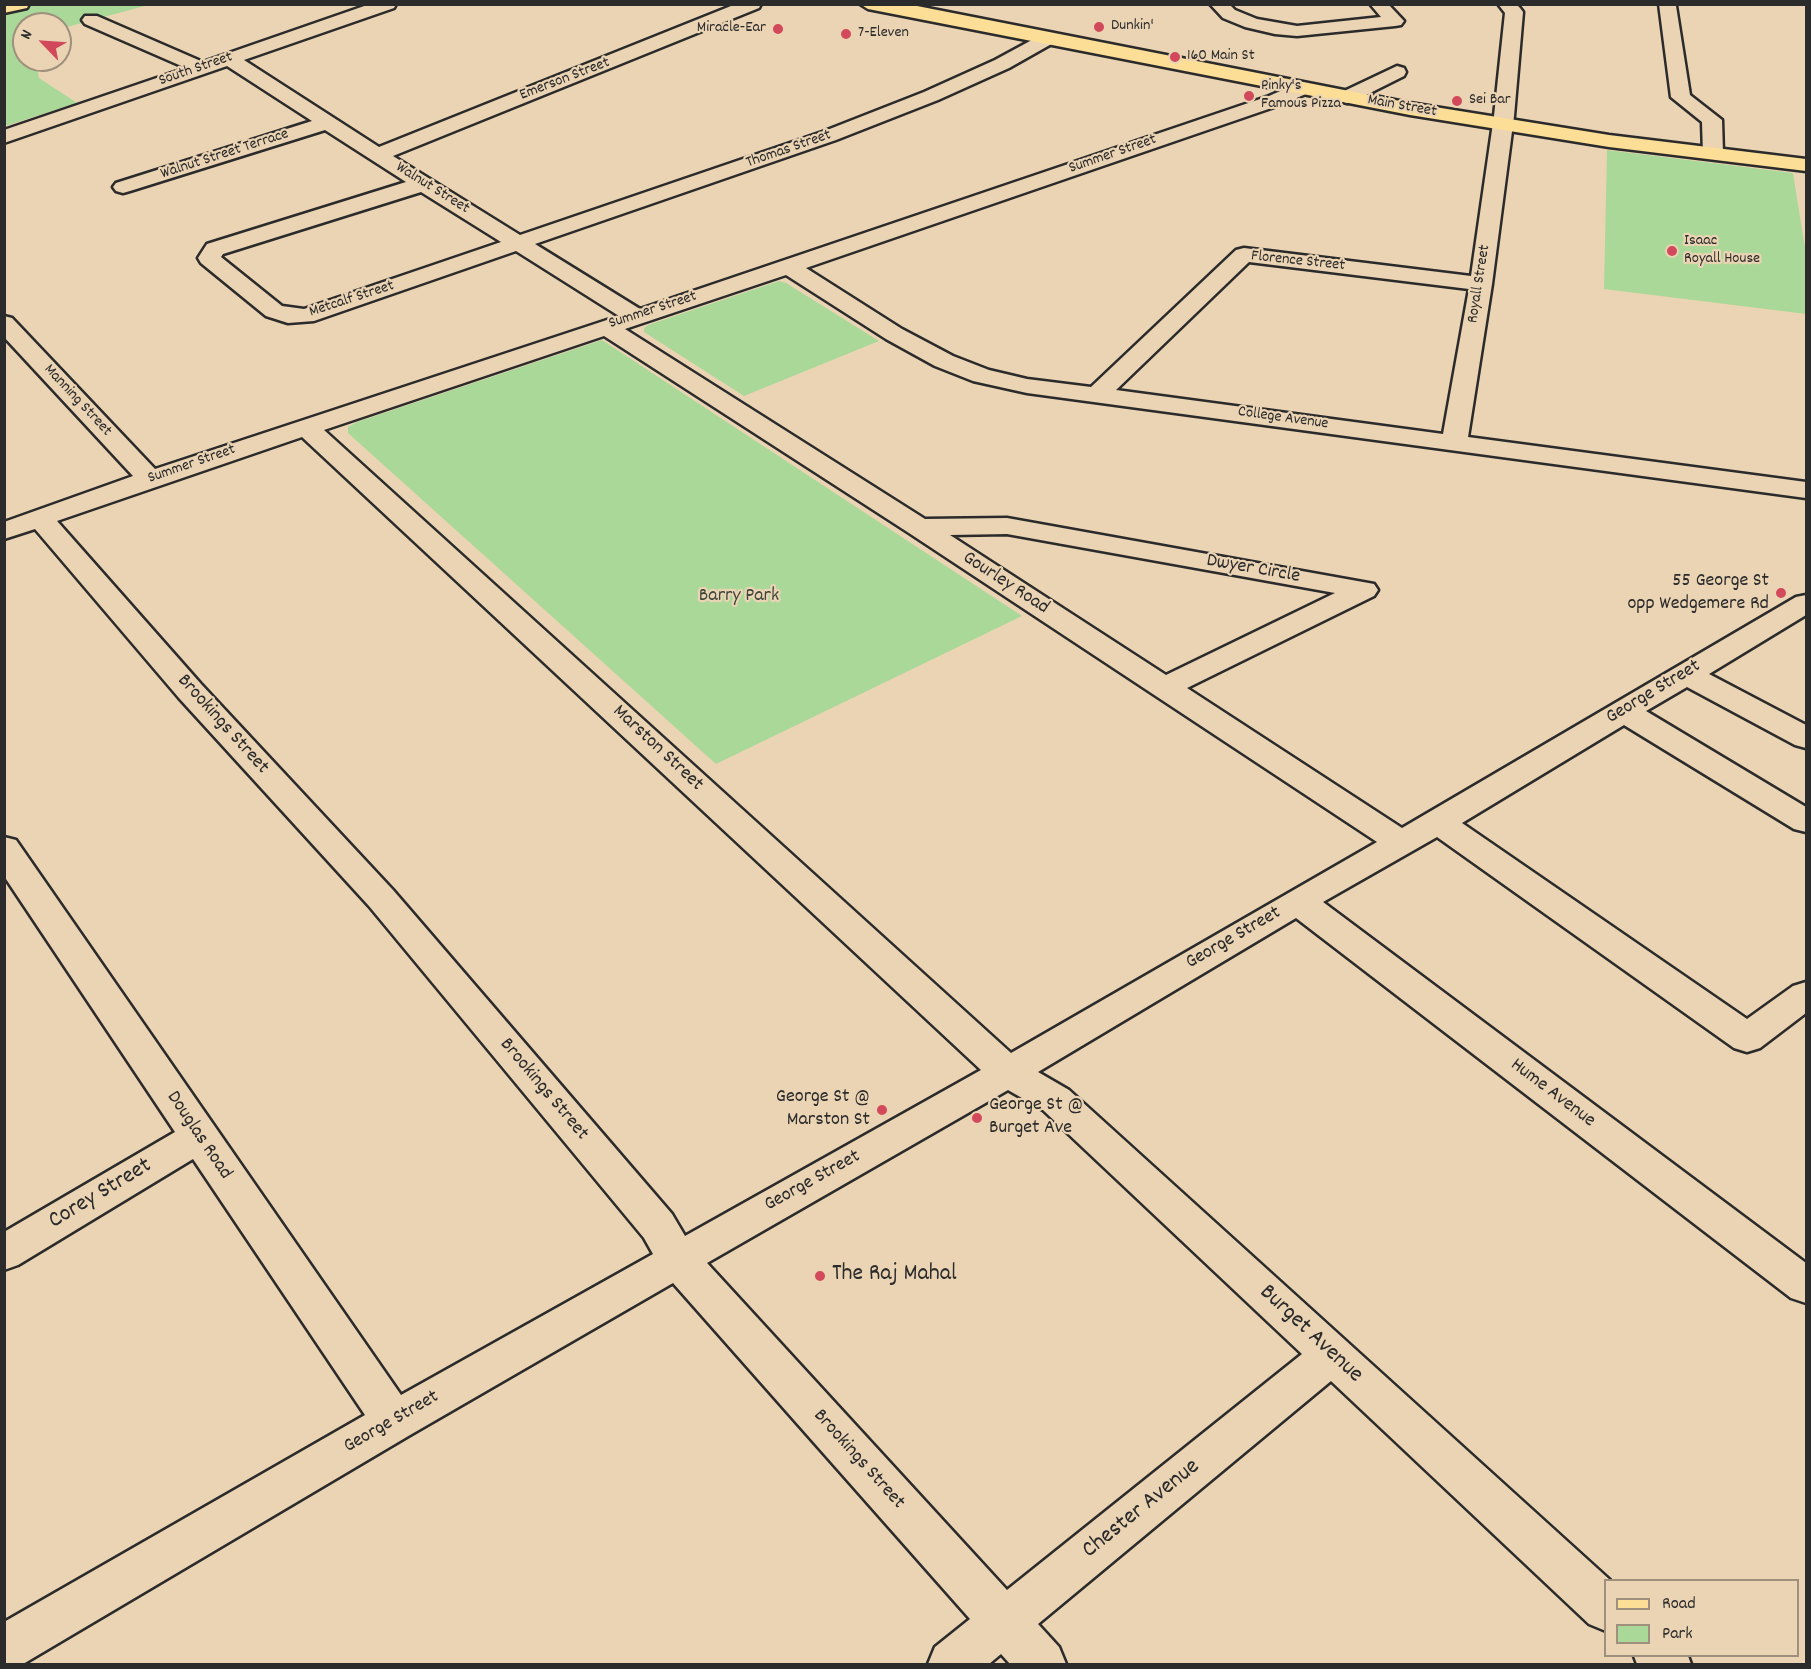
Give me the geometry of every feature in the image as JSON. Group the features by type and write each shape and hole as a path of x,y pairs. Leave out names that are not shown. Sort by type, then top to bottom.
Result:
{"main road":[{"path":"4,8 21,4"},
{"path":"868,4 920,9"},
{"path":"896,4 902,9 920,9"},
{"name":"Main Street","path":"920,9 981,24 1301,89 1503,125 1806,165"}],"street":[{"name":"South Street","path":"4,137 388,4"},
{"name":"Emerson Street","path":"377,155 753,4"},
{"path":"1221,8 1240,19 1264,27 1297,32 1395,21 1378,4"},
{"name":"Royall Street","path":"1454,442 1481,284 1503,125 1514,12 1506,4"},
{"path":"1667,6 1681,97 1712,120 1713,154"},
{"path":"1221,8 1272,9"},
{"path":"91,20 202,68"},
{"name":"Thomas Street","path":"521,244 537,236 830,136 931,96 1002,64 1048,38"},
{"name":"Walnut Street","path":"229,59 377,155 637,317"},
{"path":"1347,97 1397,72"},
{"name":"Summer Street","path":"4,531 150,478 788,267 1276,100 1301,89"},
{"name":"Walnut Street Terrace","path":"123,187 327,123"},
{"name":"Metcalf Street","path":"423,184 215,249 209,258 221,270 274,310 288,316 306,316 521,244"},
{"name":"Florence Street","path":"1096,395 1244,255 1481,284"},
{"name":"College Avenue","path":"788,267 894,334 944,361 982,376 1096,395 1806,490"},
{"name":"Manning Street","path":"4,323 150,478"},
{"name":"Gourley Road","path":"606,327 919,527 1402,843"},
{"name":"Marston Street","path":"305,426 1008,1072"},
{"name":"Brookings Street","path":"40,518 190,691 381,898 658,1226 677,1259 1042,1665"},
{"name":"Dwyer Circle","path":"919,527 1007,526 1364,590 1163,688"},
{"name":"George Street","path":"4,1649 677,1259 1008,1072 1438,822 1806,603"},
{"path":"1686,674 1806,738"},
{"path":"1624,711 1806,821"},
{"path":"1438,822 1747,1038 1806,995"},
{"name":"Douglas Road","path":"4,848 198,1137 394,1422"},
{"name":"Hume Avenue","path":"1298,902 1806,1286"},
{"name":"Burget Avenue","path":"1008,1072 1056,1100 1604,1607"},
{"name":"Corey Street","path":"4,1253 198,1137"},
{"name":"Chester Avenue","path":"952,1665 1332,1355"}],"green space":[{"path":"4,5 148,5 72,26 72,12 12,12 12,72 38,72 39,78 77,103 5,126"},
{"path":"1607,150 1793,173 1806,254 1806,314 1604,289"},
{"path":"779,281 786,283 879,341 744,396 644,332 644,328 648,325"},
{"name":"Barry Park","path":"602,340 1022,616 716,764 348,433 348,427 357,422"}],"place":[{"name":"Dunkin'","path":"1099,27"},
{"name":"Miracle-Ear","path":"778,29"},
{"name":"7-Eleven","path":"846,34"},
{"name":"160 Main St","path":"1175,57"},
{"name":"Pinky's Famous Pizza","path":"1249,96"},
{"name":"Sei Bar","path":"1457,101"},
{"name":"Isaac Royall House","path":"1672,251"},
{"name":"55 George St opp Wedgemere Rd","path":"1781,593"},
{"name":"George St @ Marston St","path":"882,1110"},
{"name":"George St @ Burget Ave","path":"977,1118"},
{"name":"The Raj Mahal","path":"820,1276"}]}
